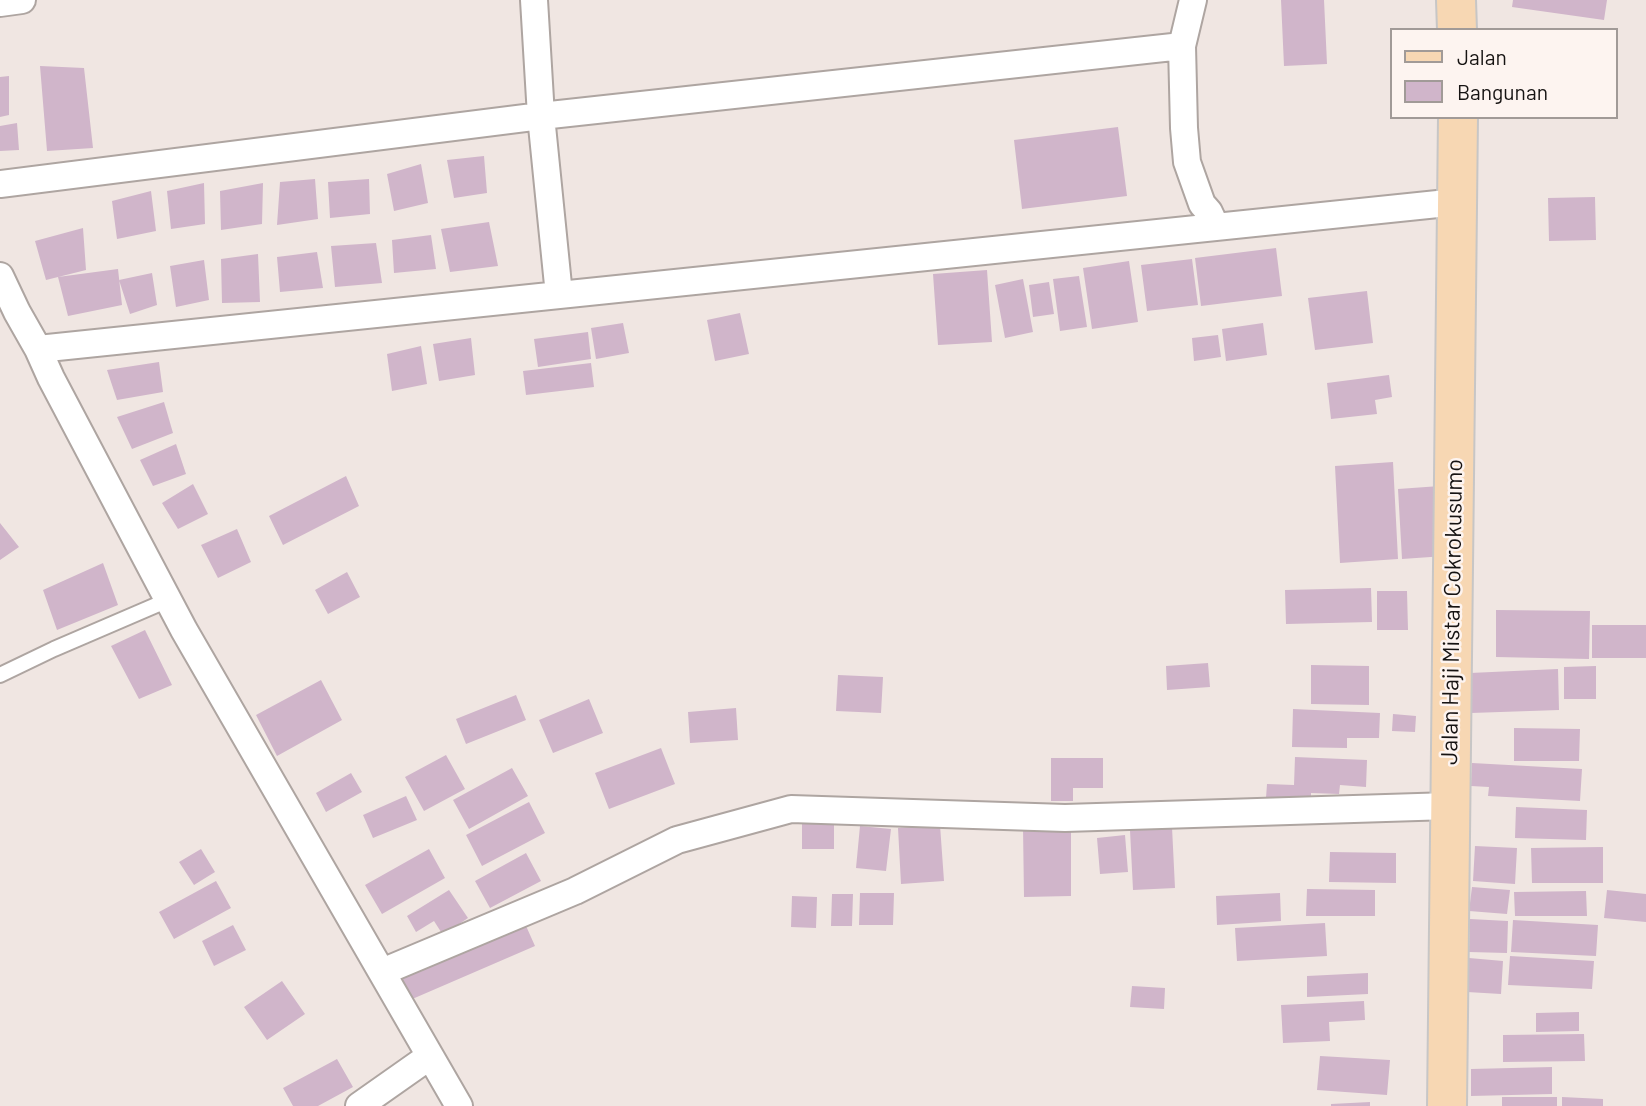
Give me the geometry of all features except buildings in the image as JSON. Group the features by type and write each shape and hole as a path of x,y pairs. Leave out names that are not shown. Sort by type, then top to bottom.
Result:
{"main road":[{"path":"1456,0 1457,28"},
{"name":"Jalan Haji Mistar Cokrokusumo","path":"1447,1106 1458,119"}],"street":[{"path":"0,3 22,0"},
{"path":"534,0 541,116 559,295"},
{"path":"1193,0 1182,46 1187,162 1202,204 1216,227"},
{"path":"0,184 541,116 1182,46"},
{"path":"38,349 1457,202"},
{"path":"0,275 168,600 459,1106"},
{"path":"382,972 575,891 677,840 791,809 1065,818 1450,806"},
{"path":"359,1106 430,1055"}],"lane":[{"path":"0,675 168,600"}]}
